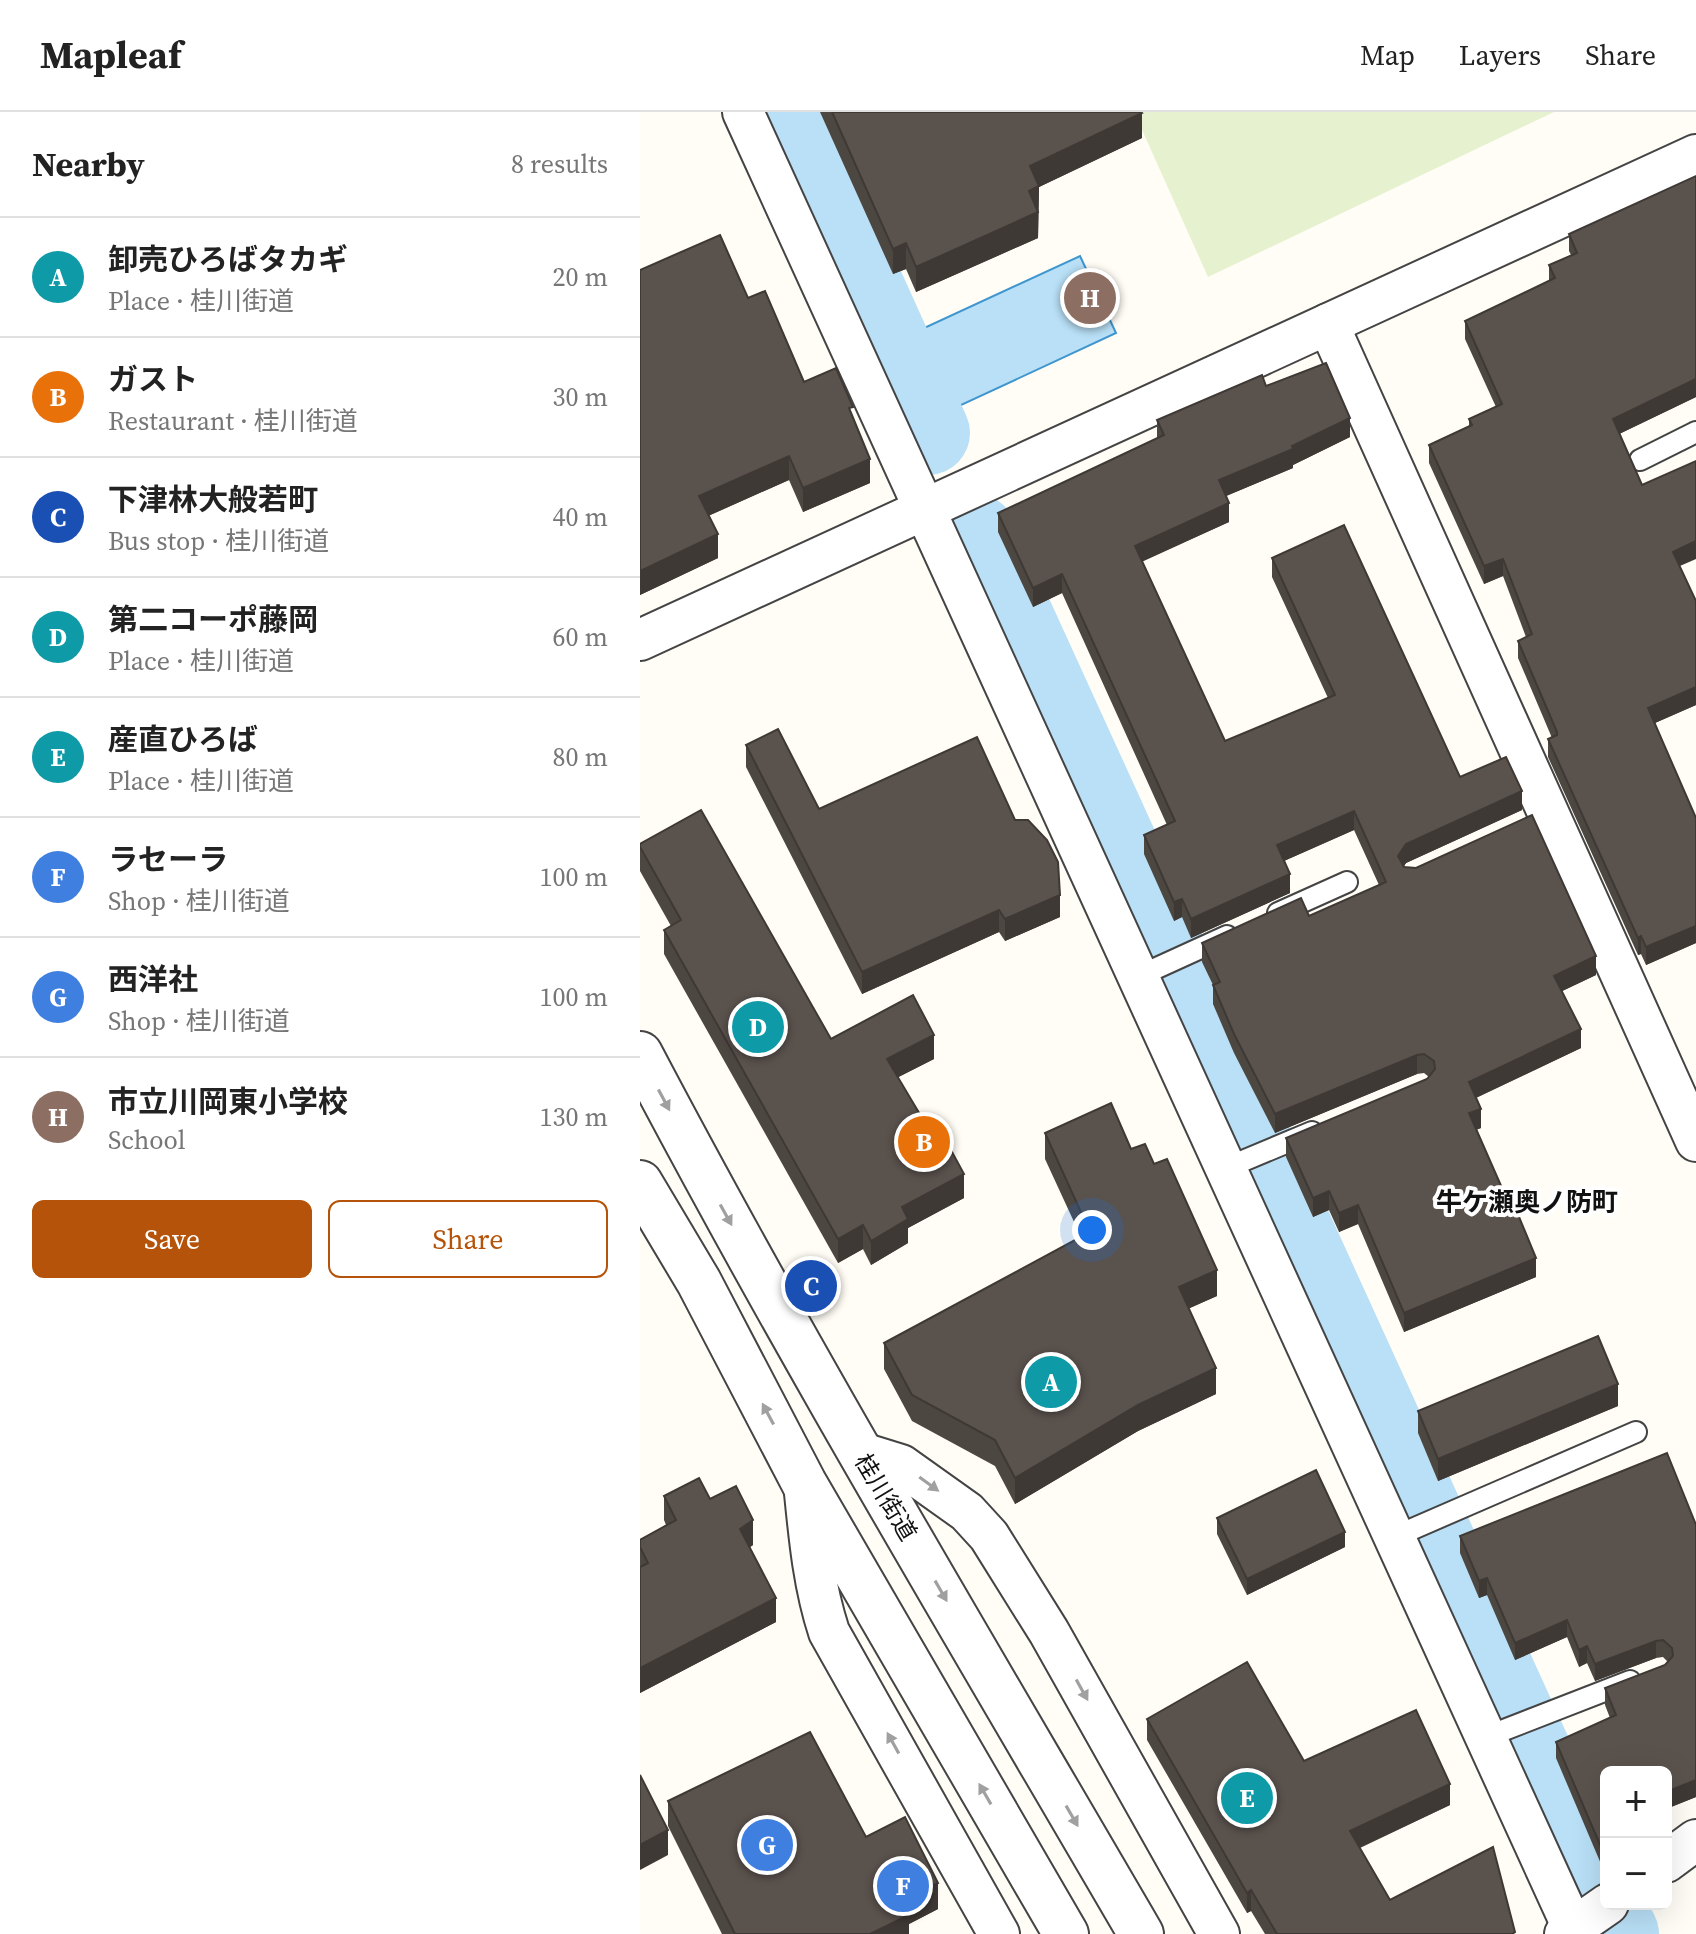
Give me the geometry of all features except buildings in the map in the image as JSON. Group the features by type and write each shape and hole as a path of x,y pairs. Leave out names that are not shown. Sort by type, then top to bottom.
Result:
{"street":[{"path":"743,112 1486,1737 1581,1923"},
{"path":"640,640 1696,155"},
{"path":"1328,324 1542,815 1696,1141"},
{"name":"桂川街道","path":"640,1054 859,1452 1141,1934"},
{"path":"640,1172 688,1146"},
{"path":"640,1183 699,1282 804,1483 1066,1934"},
{"path":"859,1452 901,1465 967,1512 989,1536 1057,1646 1219,1934"},
{"path":"804,1483 820,1604 829,1632 999,1934"},
{"path":"1672,1858 1696,1840"}],"lane":[{"path":"1640,460 1696,432"},
{"path":"1137,977 1347,882"},
{"path":"1226,1168 1324,1127"},
{"path":"1394,1537 1636,1432"},
{"path":"1486,1737 1646,1675"}],"green space":[{"path":"1134,112 1554,112 1208,277"}],"water":[{"path":"1080,256 1116,333 959,406 922,329"}],"waterway":[{"path":"783,112 928,433"},
{"path":"974,535 1586,1877 1617,1934"}],"place":[{"name":"市立川岡東小学校","path":"1090,298"},
{"name":"第二コーポ藤岡","path":"758,1027"},
{"name":"ガスト","path":"924,1142"},
{"name":"下津林大般若町","path":"811,1286"},
{"name":"卸売ひろばタカギ","path":"1051,1382"},
{"name":"産直ひろば","path":"1247,1798"},
{"name":"西洋社","path":"767,1845"},
{"name":"ラセーラ","path":"903,1886"}],"district":[{"name":"牛ケ瀬奥ノ防町","path":"1527,1202"}]}
